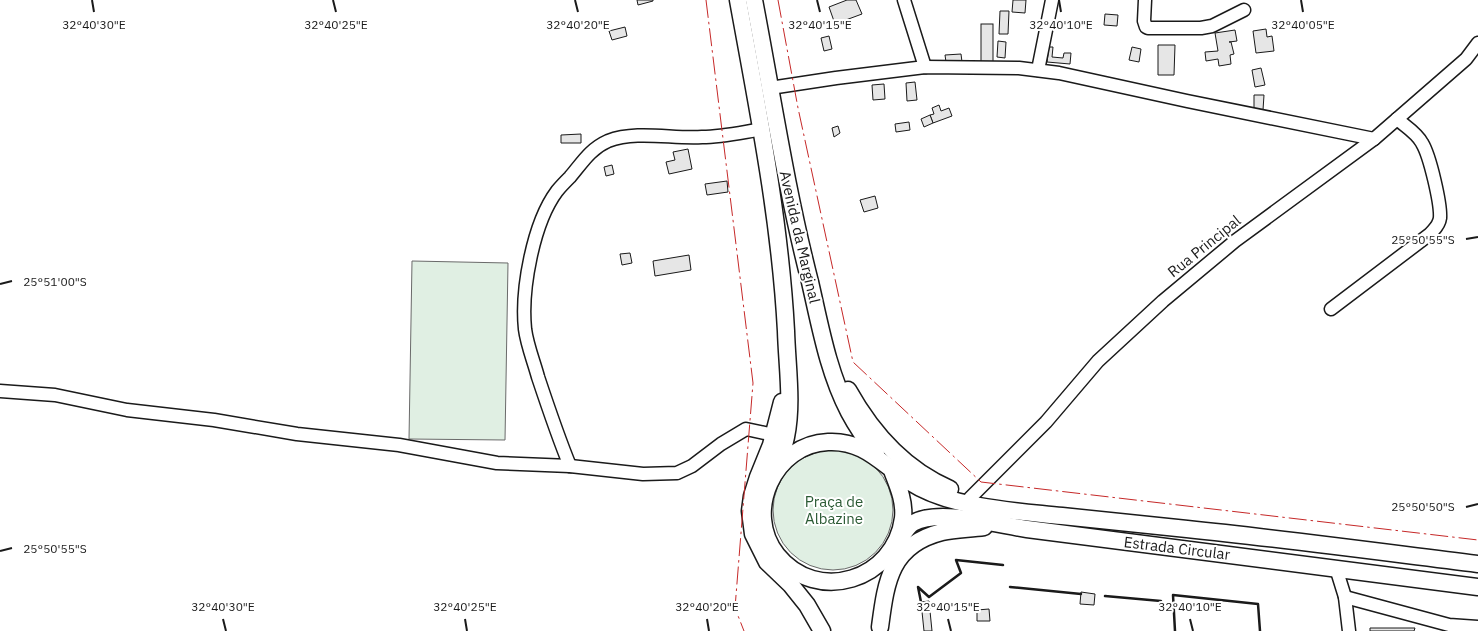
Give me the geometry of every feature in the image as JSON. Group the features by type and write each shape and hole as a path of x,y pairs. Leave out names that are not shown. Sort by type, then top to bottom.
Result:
{"main road":[{"name":"Avenida da Marginal","path":"738,0 763,129 779,247 788,375 789,419 786,439 775,471"},
{"name":"Avenida da Marginal","path":"754,0 781,153 827,351 838,388 849,411 861,433 886,465"},
{"path":"827,351 852,397 876,433 913,468 935,483 970,498 1027,512"},
{"path":"788,375 774,436 752,496 750,511 753,534 768,562 807,604 822,631"},
{"path":"792,569 810,578 830,582 850,580 869,572 887,555 900,534 904,516 902,496 886,465 866,449 846,442 826,442 807,446 789,456 775,471 766,491 762,513 766,535 776,554 792,569 816,602 829,631"},
{"name":"Estrada Circular","path":"886,465 911,483 935,495 979,506 1246,535 1478,564"},
{"name":"Estrada Circular","path":"880,629 877,604 878,592 887,555 912,523 929,518 946,517 978,520 1001,525 1478,587"},
{"path":"880,629 889,576 898,559 910,546 924,538 943,532 1001,525"}],"street":[{"path":"904,0 925,67"},
{"path":"1038,70 1052,0"},
{"path":"1145,0 1144,21 1148,28 1202,28 1212,26 1244,10"},
{"name":"Rua Principal","path":"970,498 1046,422 1098,361 1163,301 1235,241 1374,139 1466,59 1478,42"},
{"path":"770,88 925,67 1019,68 1060,73 1374,139"},
{"path":"1331,309 1438,226 1440,218 1434,183 1424,148 1416,136 1397,119"},
{"path":"570,466 532,358 525,330 525,299 534,242 548,206 556,192 587,155 595,148 610,141 625,137 647,136 704,138 763,129"},
{"path":"0,391 55,395 127,410 214,420 297,434 399,445 497,463 570,466 643,474 677,473 692,466 742,430 750,429 774,436"},
{"path":"1336,568 1345,598 1349,631"},
{"path":"1345,598 1449,625 1478,627"}],"green space":[{"path":"412,261 508,263 505,440 409,439"},
{"name":"Praça de Albazine","path":"833,450 856,454 876,467 889,487 893,510 889,533 876,553 856,566 833,570 810,566 790,553 777,533 773,510 777,487 790,467 810,454"}],"building":[{"path":"637,0 653,0 653,1 638,5"},
{"path":"847,0 856,0 862,14 835,24 829,7"},
{"path":"1013,0 1026,0 1025,13 1012,12"},
{"path":"1000,11 1009,11 1008,34 999,34"},
{"path":"1105,14 1118,15 1117,26 1104,25"},
{"path":"981,24 993,24 993,66 981,66"},
{"path":"625,27 627,36 612,40 609,31"},
{"path":"1266,29 1267,37 1272,36 1274,51 1256,53 1253,31"},
{"path":"1235,30 1237,41 1229,42 1231,42 1234,54 1230,55 1231,64 1219,66 1218,59 1206,61 1205,52 1218,51 1215,33"},
{"path":"829,36 832,49 824,51 821,38"},
{"path":"998,41 1006,42 1005,58 997,57"},
{"path":"1158,45 1175,45 1174,75 1158,75"},
{"path":"1049,47 1053,47 1052,57 1063,58 1064,53 1071,53 1070,64 1047,62"},
{"path":"1132,47 1141,49 1139,62 1129,60"},
{"path":"961,54 962,62 946,62 945,55"},
{"path":"1261,68 1265,85 1255,87 1252,70"},
{"path":"915,82 917,100 907,101 906,83"},
{"path":"884,84 885,99 873,100 872,85"},
{"path":"1254,95 1264,95 1263,110 1254,110"},
{"path":"939,105 941,111 949,108 952,116 933,123 930,115 934,114 932,108"},
{"path":"930,115 933,123 924,127 921,119"},
{"path":"909,122 910,130 896,132 895,124"},
{"path":"838,126 840,133 834,137 832,128"},
{"path":"581,134 581,143 561,143 561,135"},
{"path":"688,149 692,169 669,174 666,162 675,160 673,152"},
{"path":"612,165 614,174 606,176 604,167"},
{"path":"727,181 728,192 707,195 705,184"},
{"path":"875,196 878,208 864,212 860,200"},
{"path":"630,253 632,263 622,265 620,254"},
{"path":"689,255 691,270 655,276 653,261"},
{"path":"1081,592 1095,594 1094,605 1080,604"},
{"path":"929,601 932,631 924,631 921,602"},
{"path":"989,609 990,621 977,621 977,610"},
{"path":"1370,628 1415,628 1414,631 1370,631"}],"wall":[{"path":"921,602 918,587 929,597 961,573 956,560 1003,565"},
{"path":"1010,587 1081,594"},
{"path":"1175,631 1173,595 1258,604 1260,631"},
{"path":"1105,596 1161,601"}],"power":[{"path":"706,0 753,383 735,608 744,631"},
{"path":"778,0 798,108 853,362 981,482 1478,540"}]}
